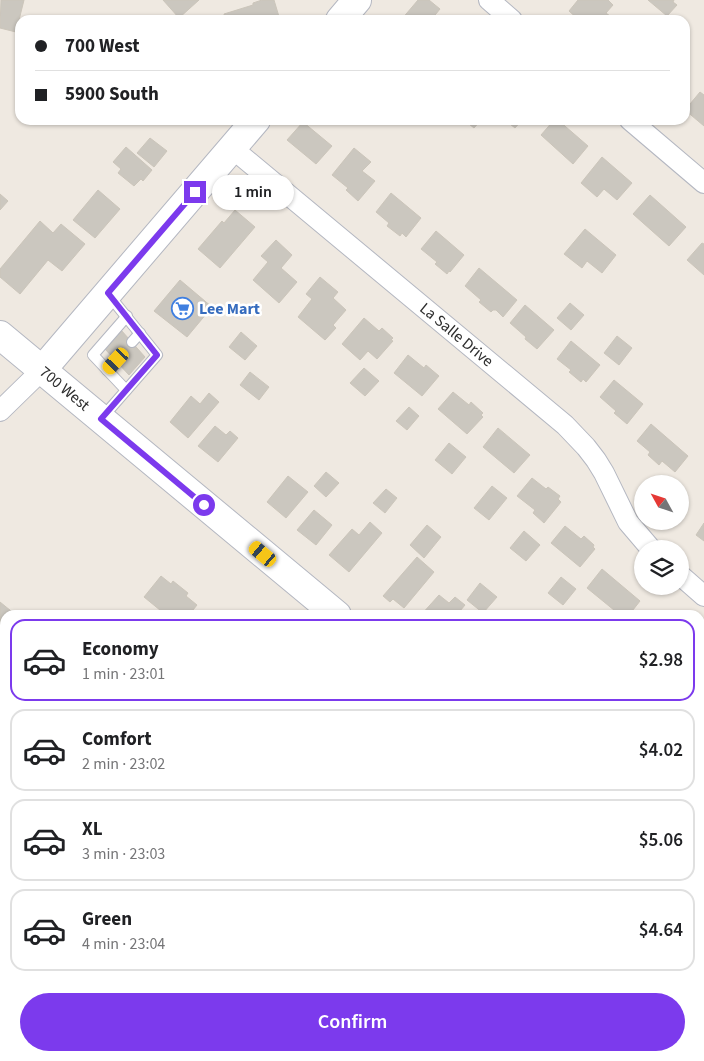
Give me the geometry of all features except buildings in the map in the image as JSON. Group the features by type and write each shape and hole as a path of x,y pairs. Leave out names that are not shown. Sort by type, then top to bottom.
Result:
{"main road":[{"path":"344,15 357,0"},
{"path":"42,370 252,125"},
{"name":"700 West","path":"0,335 331,610"}],"street":[{"path":"489,0 506,15"},
{"path":"636,125 704,183"},
{"name":"La Salle Drive","path":"232,148 565,425 596,460 628,522 643,540"},
{"path":"0,411 42,370"},
{"path":"689,583 704,596"}],"lane":[{"path":"101,419 157,355 108,293"},
{"path":"126,316 93,355 126,390"},
{"path":"132,342 140,333"},
{"path":"108,370 116,361"}],"place":[{"name":"Lee Mart","path":"183,309"}],"route":[{"path":"195,192 108,293 157,355 101,419 204,505"}]}
